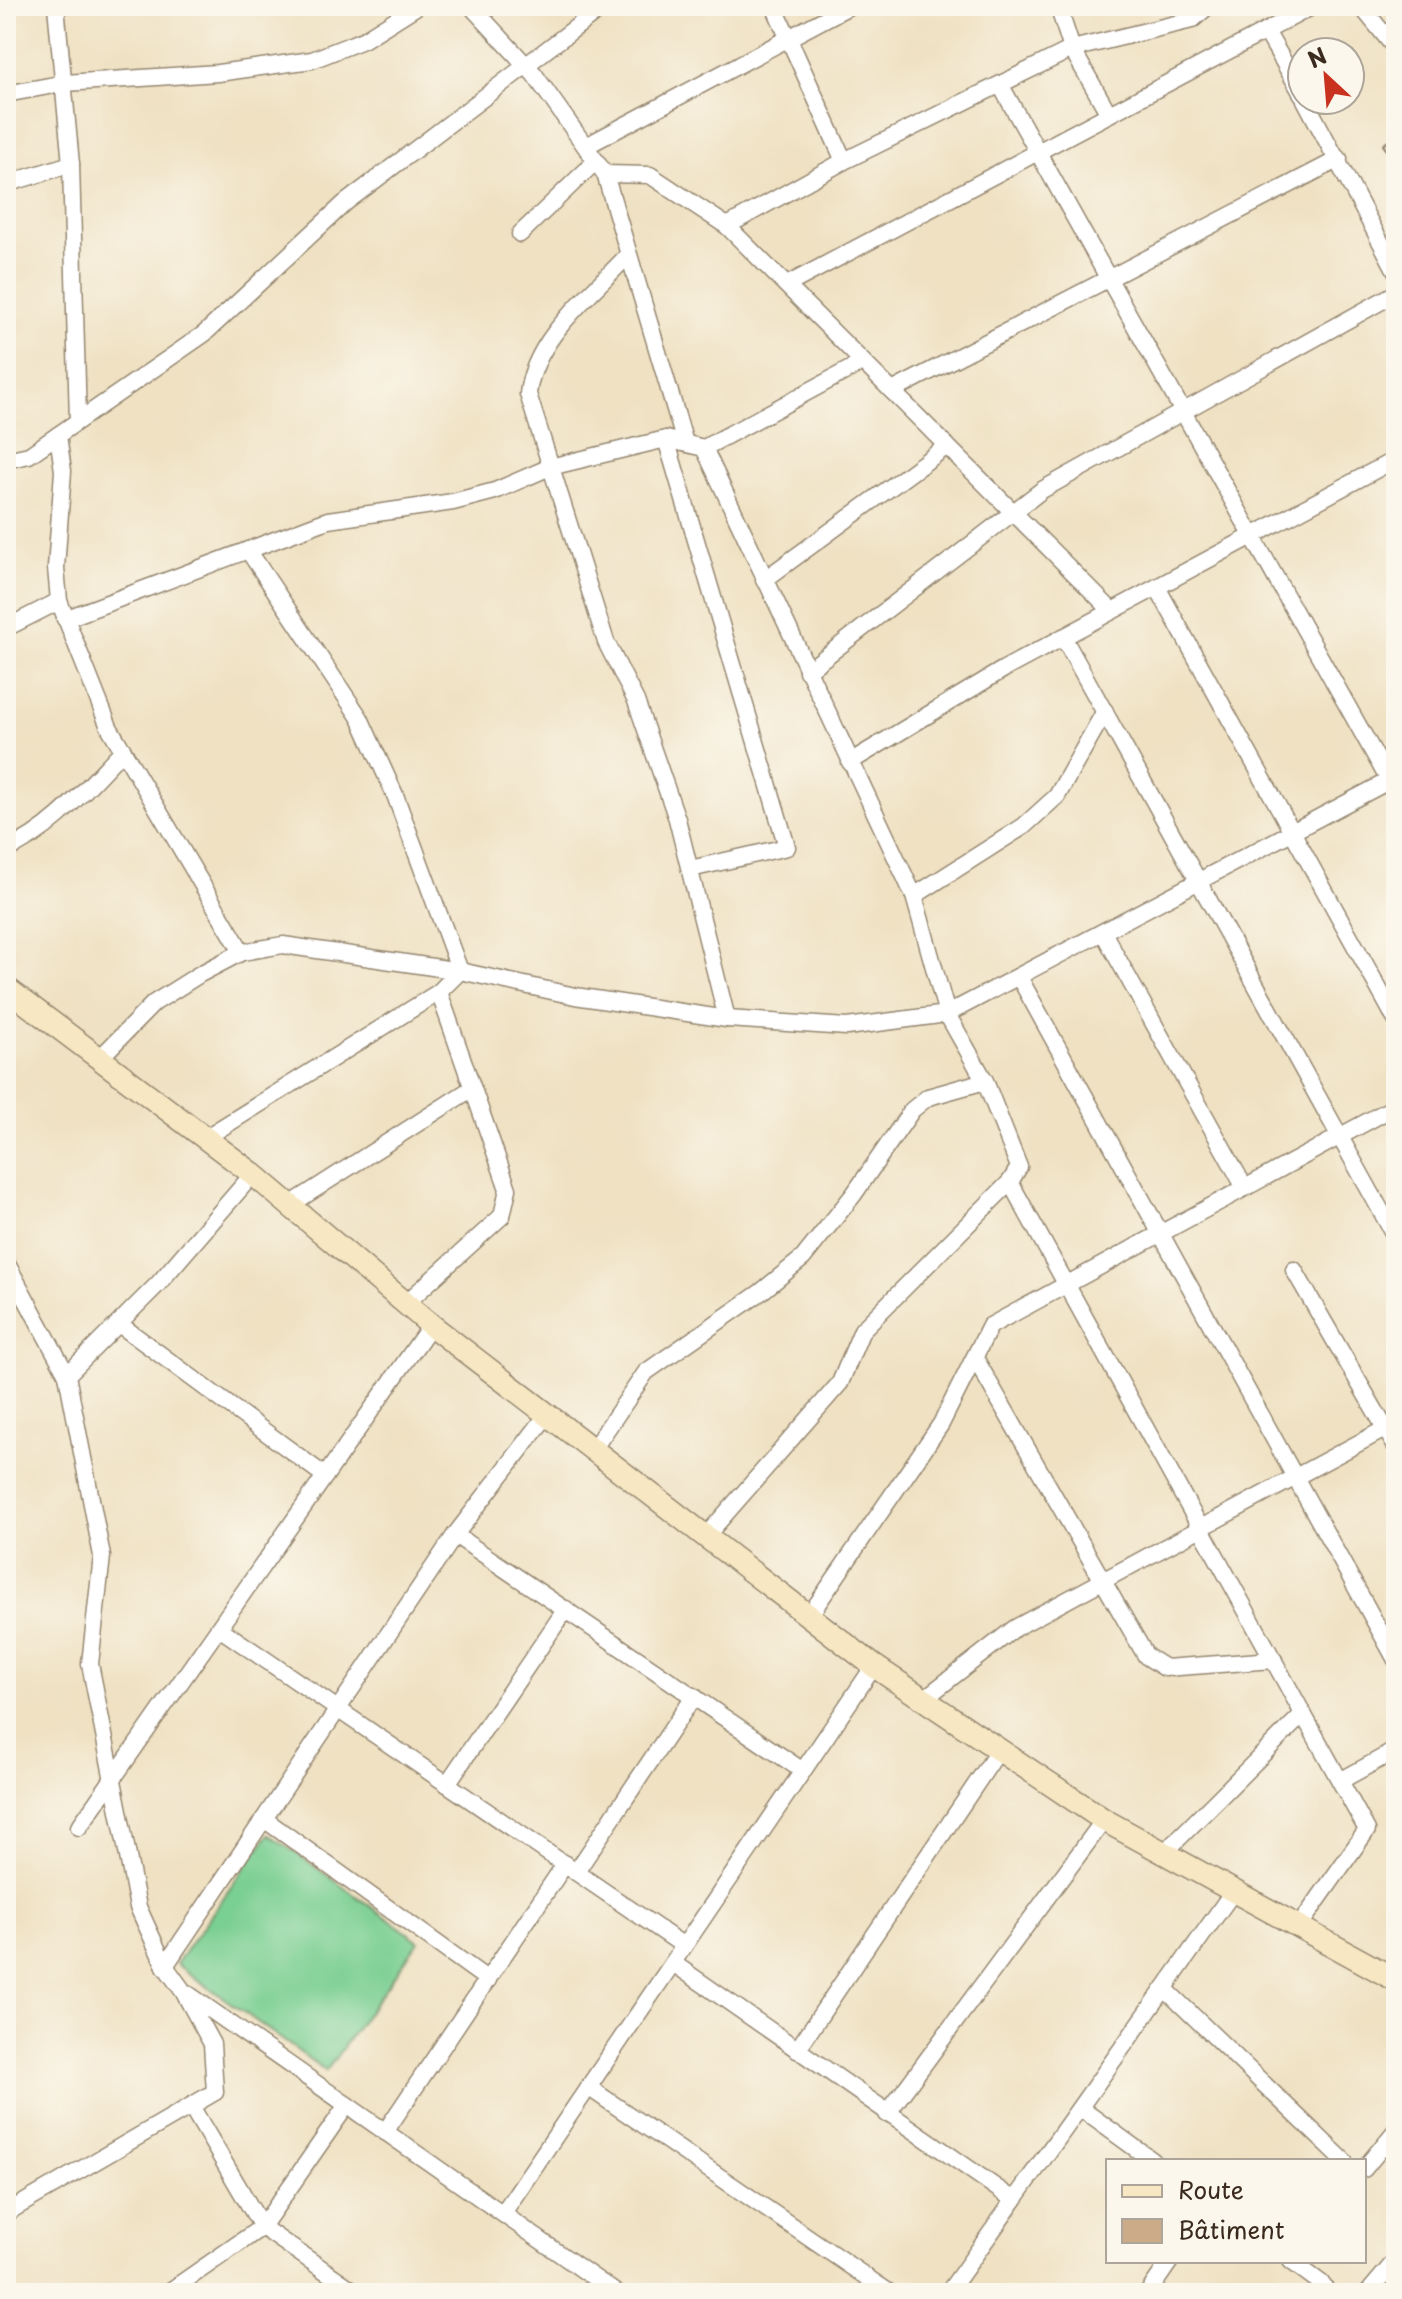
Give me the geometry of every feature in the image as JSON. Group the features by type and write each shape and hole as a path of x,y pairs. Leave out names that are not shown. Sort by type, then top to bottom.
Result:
{"main road":[{"path":"6,988 253,1174 431,1325 874,1666 1104,1820 1235,1889 1396,1980"}],"street":[{"path":"56,6 71,164 78,421"},
{"path":"6,94 65,83 218,73 312,60 363,40 417,6"},
{"path":"471,6 525,65 600,168 685,443"},
{"path":"6,460 29,455 204,334 345,203 604,6"},
{"path":"774,6 844,161"},
{"path":"586,146 849,6"},
{"path":"1058,6 1072,49 1109,114"},
{"path":"727,226 844,161 1072,49 1192,20 1208,6"},
{"path":"787,285 1313,6"},
{"path":"1361,6 1396,49"},
{"path":"1266,31 1286,66"},
{"path":"100,1058 154,1003 242,952 283,945 460,971 575,996 727,1019 847,1027 947,1014 1104,934 1292,832 1394,784 1001,86"},
{"path":"1314,116 1396,271"},
{"path":"892,391 1339,159"},
{"path":"6,184 71,164"},
{"path":"520,234 600,168 650,175 727,226 1112,611"},
{"path":"628,255 541,350 530,377 528,394 606,642 636,701 677,819 727,1019"},
{"path":"807,671 1042,490 1396,293"},
{"path":"65,619 328,520 386,514 495,491 550,467 666,439 704,448 863,362"},
{"path":"58,435 63,471 56,568 59,601 65,619 109,727 242,952"},
{"path":"666,439 787,847 690,869"},
{"path":"764,580 947,446"},
{"path":"704,448 914,896 947,1014 985,1081 1019,1167 1010,1182 862,1330 840,1383 706,1536"},
{"path":"850,762 1063,637 1396,459"},
{"path":"248,550 360,718 395,795 460,971"},
{"path":"1157,587 1396,1020"},
{"path":"6,628 59,601"},
{"path":"1063,637 1396,1238"},
{"path":"914,896 1024,826 1057,796 1105,711"},
{"path":"6,850 23,843 54,819 123,750"},
{"path":"1104,934 1245,1188"},
{"path":"205,1138 439,992 460,971"},
{"path":"1019,977 1396,1660"},
{"path":"406,1303 502,1216 508,1189 439,992"},
{"path":"594,1448 646,1372 761,1292 803,1258 854,1194 912,1110 928,1097 985,1081"},
{"path":"290,1205 471,1089"},
{"path":"809,1616 919,1460 990,1326 1396,1106"},
{"path":"67,1375 158,1284 253,1174"},
{"path":"1010,1182 1367,1830 1300,1925"},
{"path":"6,2213 215,2092 212,2044 183,1991 165,1966 138,1907 90,1664 102,1556 67,1375 7,1266"},
{"path":"1294,1270 1391,1426 1396,1447"},
{"path":"119,1324 325,1476"},
{"path":"79,1827 431,1325"},
{"path":"975,1358 1105,1579 1146,1656 1165,1668 1274,1660"},
{"path":"165,1966 455,1535 547,1415"},
{"path":"924,1699 1015,1628 1391,1426"},
{"path":"455,1535 803,1771"},
{"path":"447,1784 566,1609"},
{"path":"219,1628 684,1946"},
{"path":"503,2213 874,1666"},
{"path":"385,2132 488,1980 694,1696"},
{"path":"1165,1852 1303,1714"},
{"path":"797,2050 999,1750"},
{"path":"1340,1781 1389,1754 1396,1769"},
{"path":"264,1819 488,1980"},
{"path":"887,2114 1104,1820"},
{"path":"948,2293 1235,1889"},
{"path":"673,1963 1014,2200"},
{"path":"1165,1989 1342,2159"},
{"path":"183,1991 616,2293"},
{"path":"588,2087 890,2293"},
{"path":"167,2293 262,2227 347,2105"},
{"path":"191,2106 262,2227 357,2293"},
{"path":"1080,2108 1150,2159"},
{"path":"1366,2167 1396,2130"},
{"path":"1368,2293 1396,2260"},
{"path":"1148,2293 1169,2263"},
{"path":"1293,2263 1321,2290"}],"green space":[{"path":"269,1834 419,1941 326,2071 176,1964"}],"building":[{"path":"1396,135 1396,164 1383,145"}]}
